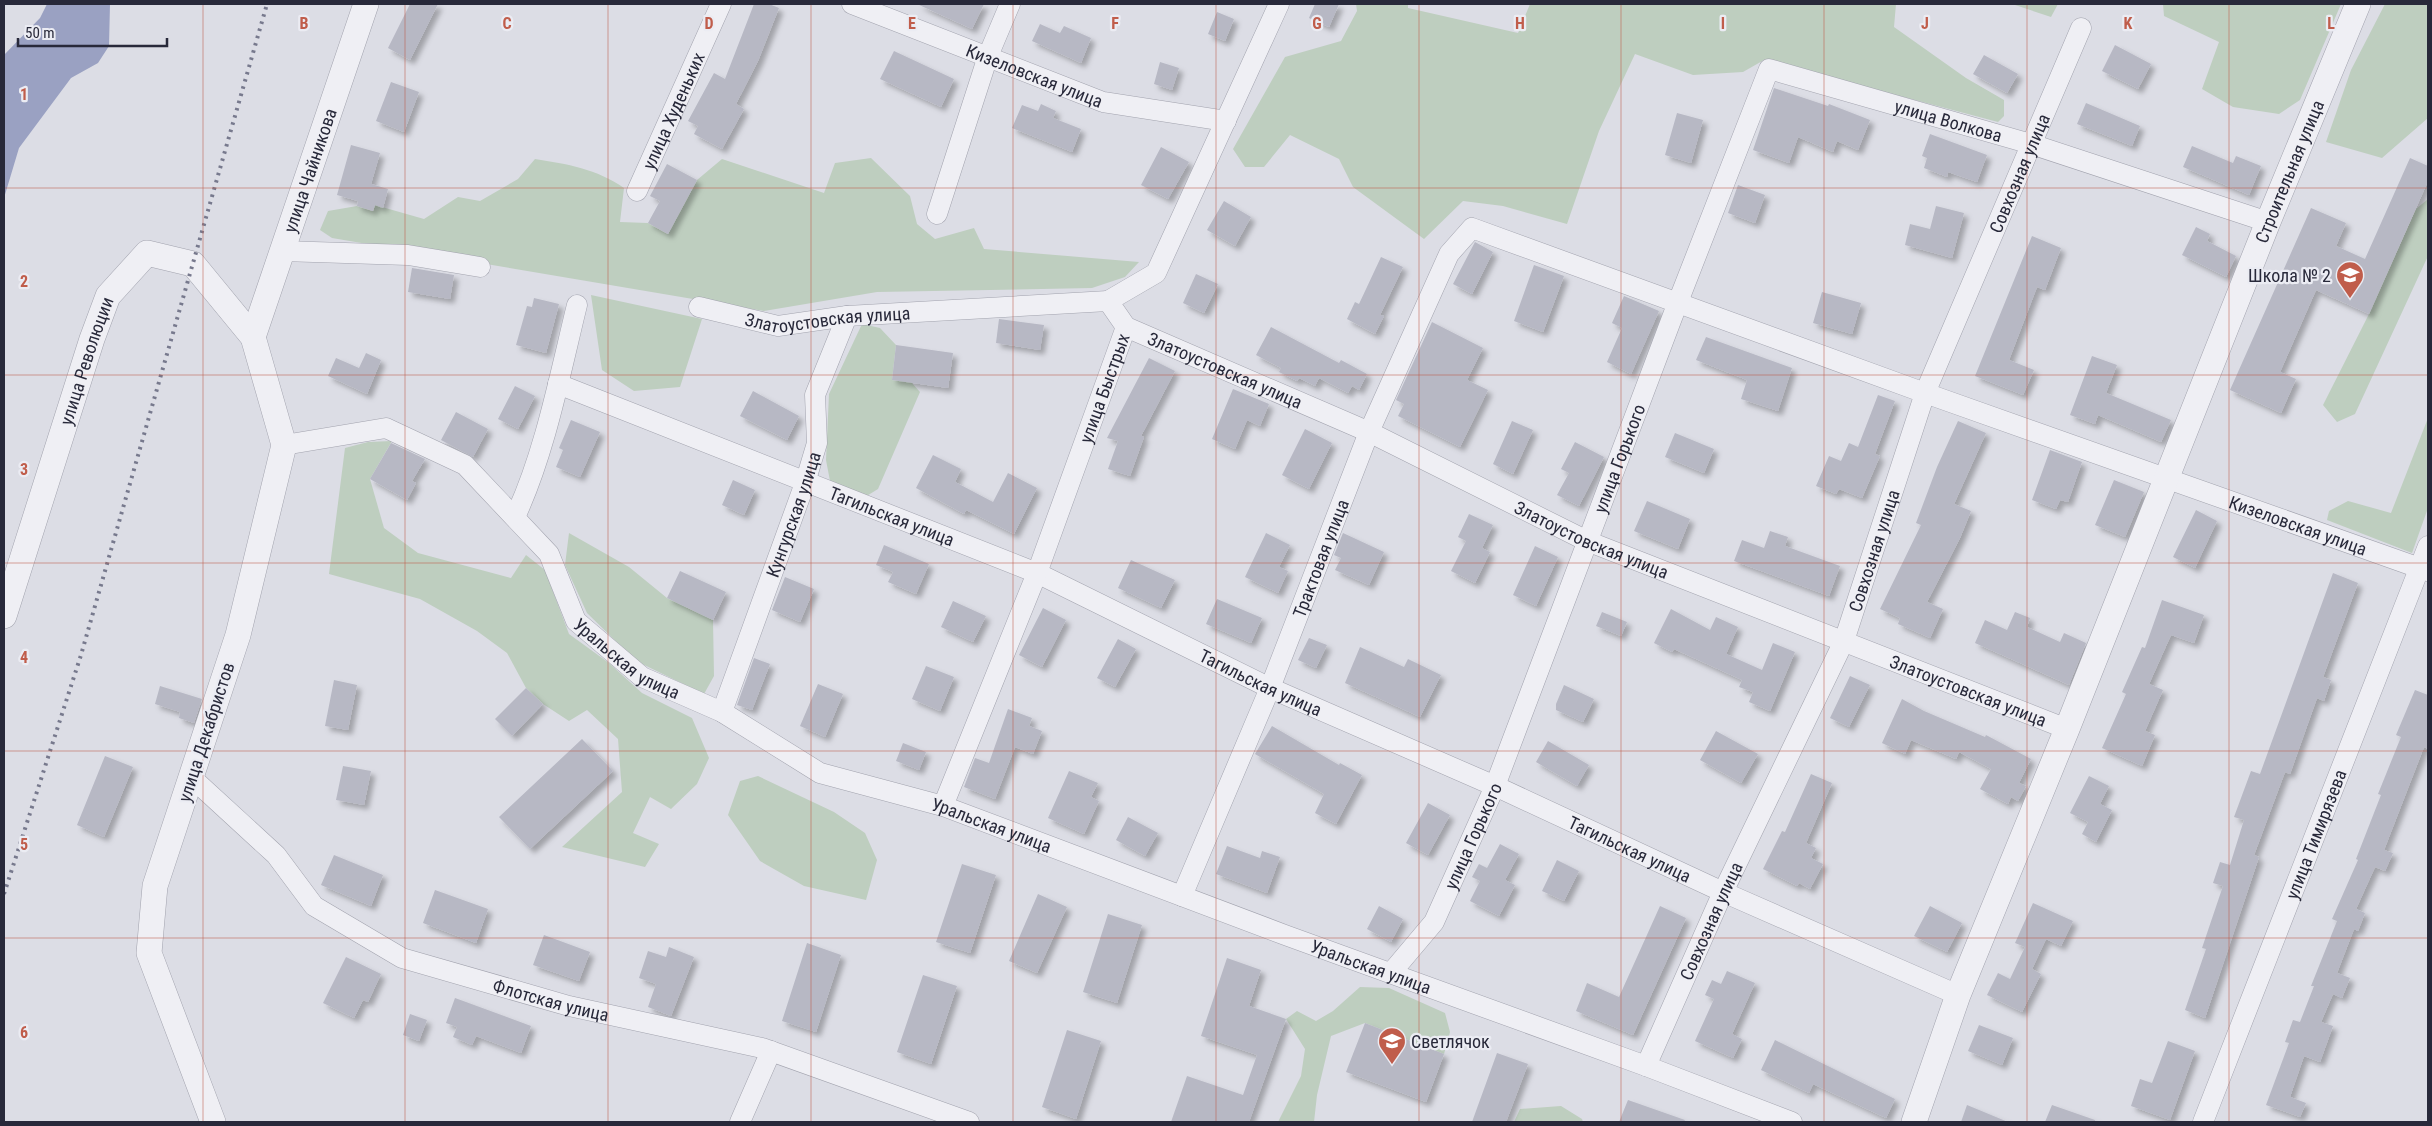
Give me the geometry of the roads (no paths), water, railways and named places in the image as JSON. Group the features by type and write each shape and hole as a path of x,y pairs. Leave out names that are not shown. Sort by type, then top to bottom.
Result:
{"street":[{"name":"улица Чайникова","path":"253,337 366,4"},
{"name":"улица Худеньких","path":"637,191 721,4"},
{"name":"Кизеловская улица","path":"852,4 1103,102 1226,121"},
{"path":"937,214 988,56 1010,4"},
{"path":"1108,301 1156,273 1279,4"},
{"name":"Строительная улица","path":"1914,1122 1958,995 2067,729 2268,222 2358,4"},
{"name":"Совхозная улица","path":"1646,1066 1723,892 1844,641 1925,393 2082,28"},
{"name":"улица Волкова","path":"1769,70 2032,144 2268,222"},
{"name":"улица Горького","path":"1391,972 1434,922 1495,786 1586,541 1769,70"},
{"name":"Кизеловская улица","path":"1472,228 1925,393 2424,570"},
{"name":"Трактовая улица","path":"1182,896 1270,688 1369,432 1449,254 1472,228"},
{"path":"282,251 408,255 480,267"},
{"name":"улица Революции","path":"4,616 89,348 108,296 147,253 193,264 253,337"},
{"name":"Златоустовская улица","path":"699,306 778,326 847,316 1108,301"},
{"name":"улица Быстрых","path":"943,806 1036,573 1126,327 1108,301"},
{"path":"516,517 526,494 558,384 577,305"},
{"name":"Кунгурская улица","path":"722,712 805,484 817,443 815,394 847,316"},
{"name":"Златоустовская улица","path":"1126,327 1369,432 1586,541 2067,729"},
{"name":"улица Декабристов","path":"213,1122 149,953 155,886 238,635 284,445 253,337"},
{"name":"Тагильская улица","path":"558,384 805,484 1036,573 1270,688 1495,786 1723,892 1958,995"},
{"name":"Уральская улица","path":"284,445 386,428 465,465 549,554 576,621 642,677 722,712 820,773 943,806 1182,896 1646,1066 1792,1122"},
{"name":"улица Тимирязева","path":"2203,1122 2424,570 2428,546"},
{"name":"Флотская улица","path":"191,777 276,855 314,906 402,958 570,1006 771,1051 969,1122"},
{"path":"740,1122 771,1051"}],"water":[{"path":"47,4 110,4 109,46 98,63 71,78 19,148 4,198 4,55 40,18"}],"railway":[{"path":"4,894 81,655 267,4"}],"place":[{"name":"Школа № 2","path":"2350,299"},
{"name":"Светлячок","path":"1392,1065"}]}
